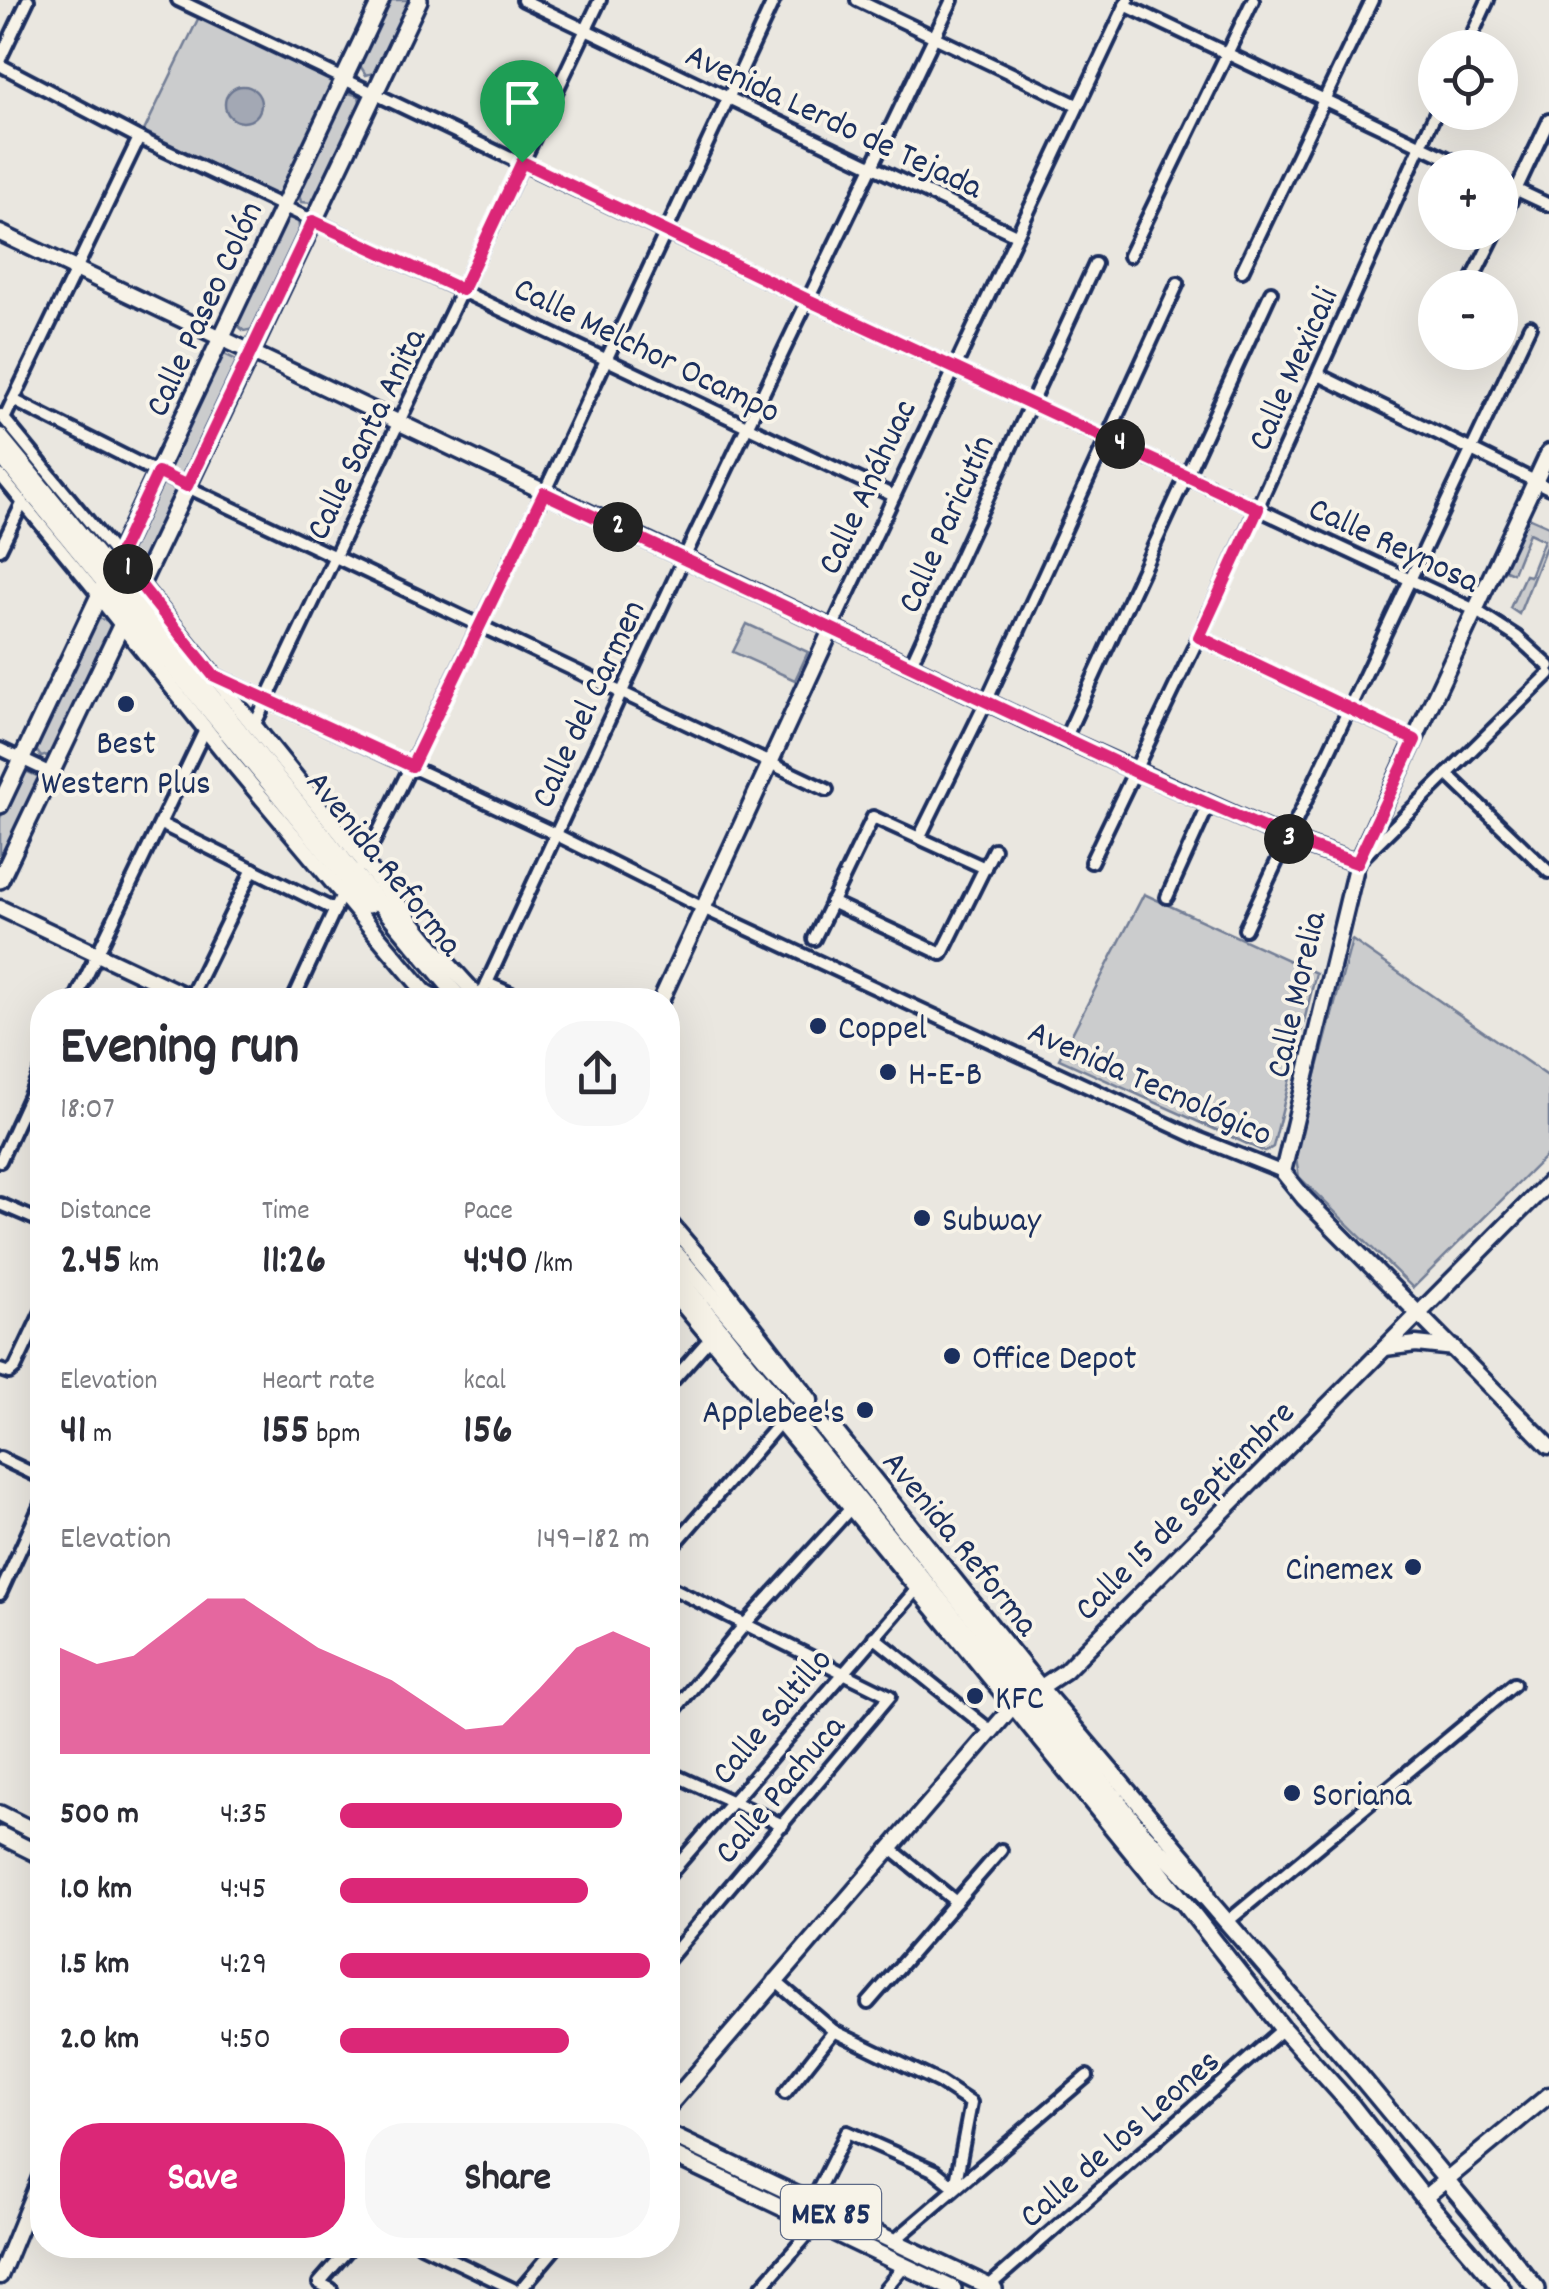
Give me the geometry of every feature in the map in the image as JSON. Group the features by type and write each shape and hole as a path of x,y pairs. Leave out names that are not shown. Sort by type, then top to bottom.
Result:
{"main road":[{"name":"Calle Paseo Colón","path":"0,805 381,0"},
{"name":"Calle Paseo Colón","path":"0,880 419,0"},
{"name":"Avenida Reforma","path":"108,577 352,879 446,988"},
{"path":"431,945 451,988"},
{"name":"Avenida Reforma","path":"680,1260 1027,1698 1179,1899 1502,2289"},
{"name":"Avenida Reforma","path":"680,1280 794,1407"},
{"path":"700,1304 712,1336"},
{"name":"Avenida Reforma","path":"1027,1698 1360,2076 1537,2289"},
{"path":"0,1814 30,1829"},
{"path":"0,1835 30,1850"},
{"name":"MEX 85","path":"680,2140 992,2288"},
{"name":"MEX 85","path":"680,2160 953,2289"}],"street":[{"path":"0,62 28,0"},
{"name":"Calle Reynosa","path":"178,0 202,5 808,300 1475,610 1517,637 1549,666"},
{"name":"Avenida Lerdo de Tejada","path":"522,0 1016,235"},
{"name":"Calle Santa Anita","path":"254,726 600,0"},
{"path":"299,988 544,493 774,0"},
{"path":"857,0 1077,105"},
{"name":"Calle del Carmen","path":"485,988 684,558 952,0"},
{"path":"1129,256 1254,0"},
{"path":"1242,270 1372,0"},
{"path":"1474,30 1488,0"},
{"path":"1126,3 1430,150"},
{"name":"Calle Anáhuac","path":"666,988 1126,3"},
{"name":"Calle Melchor Ocampo","path":"0,62 139,138 894,496"},
{"path":"1518,186 1549,120"},
{"name":"Calle Mexicali","path":"1090,862 1258,509 1427,130"},
{"path":"2,416 139,138"},
{"path":"1518,191 1549,205"},
{"path":"0,233 1064,739 1286,838 1357,863 1549,674"},
{"name":"Calle Paricutín","path":"910,666 1095,264"},
{"path":"919,838 986,702 1178,283"},
{"path":"1064,739 1271,292"},
{"path":"1245,929 1530,326"},
{"path":"1319,376 1542,485"},
{"path":"13,400 828,790"},
{"name":"Avenida Reforma","path":"2,416 108,577"},
{"name":"Avenida Reforma","path":"0,436 108,577"},
{"name":"Calle Morelia","path":"1284,1172 1357,863 1475,610 1542,485 1549,452"},
{"name":"Avenida Reforma","path":"0,455 130,603 213,675 254,726 425,988"},
{"name":"Avenida Reforma","path":"0,474 22,502 108,577"},
{"path":"0,549 22,502"},
{"name":"Avenida Reforma","path":"130,603 206,728 352,879 431,945 470,988"},
{"path":"1199,637 1415,740"},
{"name":"Avenida Tecnológico","path":"213,675 1184,1132 1284,1172 1304,1198 1549,1446"},
{"path":"80,988 206,728"},
{"path":"0,749 51,772"},
{"path":"1446,774 1549,872"},
{"path":"1167,897 1209,804"},
{"path":"814,938 873,817 985,868"},
{"path":"160,824 335,910"},
{"path":"831,902 942,954 994,849"},
{"path":"196,988 253,869"},
{"path":"0,908 169,988"},
{"path":"487,983 498,988"},
{"path":"0,1161 30,1095"},
{"name":"Calle 15 de Septiembre","path":"680,2093 992,1731 1027,1698 1065,1672 1549,1182"},
{"path":"0,1204 30,1217"},
{"name":"Avenida Reforma","path":"680,1235 710,1270 794,1407 850,1509 916,1590 1027,1698"},
{"name":"Avenida Reforma","path":"680,1300 712,1336 794,1407"},
{"path":"0,1370 9,1373 15,1368 30,1336"},
{"path":"680,1372 712,1336"},
{"path":"1384,1348 1416,1344 1454,1348"},
{"path":"680,1538 794,1407"},
{"path":"0,1458 30,1472"},
{"path":"680,1704 850,1509"},
{"path":"0,1594 5,1570 30,1524"},
{"name":"Calle Saltillo","path":"680,1862 916,1590"},
{"path":"680,1592 843,1671"},
{"path":"874,1637 992,1731"},
{"name":"Calle Pachuca","path":"680,1946 890,1696 843,1671"},
{"path":"1227,1922 1514,1684"},
{"path":"680,1778 783,1825"},
{"path":"890,1848 956,1902"},
{"path":"868,2003 1000,1850"},
{"path":"774,1980 834,2031 939,2082 971,2104 955,2187"},
{"name":"Calle de los Leones","path":"992,2288 1284,2029"},
{"path":"785,2092 834,2031"},
{"path":"894,2242 1087,2076"},
{"path":"1424,2198 1549,2094"},
{"path":"812,2202 846,2132 935,2170 955,2187"},
{"path":"0,2276 30,2202"},
{"path":"760,2289 817,2224"},
{"path":"325,2286 343,2258"},
{"path":"448,2258 513,2289"},
{"path":"521,2289 547,2258"},
{"path":"885,2289 904,2266"}],"shaded area":[{"path":"388,0 411,0 377,72 366,75 359,64"},
{"path":"199,17 335,82 279,197 144,131"},
{"path":"243,86 256,91 261,104 256,117 243,122 230,117 225,104 230,91"},
{"path":"343,96 359,96 361,107 317,199 312,203 301,202 298,190"},
{"path":"285,217 298,220 300,233 254,329 244,331 236,324"},
{"path":"222,353 241,362 143,575 125,556"},
{"path":"1526,516 1549,526 1549,539 1519,614 1510,608 1525,575 1530,576 1544,540 1529,533 1513,573 1501,568"},
{"path":"97,618 109,621 111,631 52,754 41,757 34,747"},
{"path":"747,624 808,652 795,680 733,652"},
{"path":"23,770 42,778 0,867 0,818"},
{"path":"1144,894 1316,973 1273,1147 1265,1152 1059,1059"},
{"path":"1352,940 1549,1077 1549,1153 1413,1288 1299,1177 1295,1153"}],"place":[{"name":"Best Western Plus","path":"126,704"},
{"name":"Coppel","path":"818,1026"},
{"name":"H-E-B","path":"888,1072"},
{"name":"Subway","path":"922,1218"},
{"name":"Office Depot","path":"952,1356"},
{"name":"Applebee's","path":"865,1410"},
{"name":"Cinemex","path":"1413,1567"},
{"name":"KFC","path":"975,1696"},
{"name":"Soriana","path":"1292,1793"}],"route":[{"path":"522,162 1258,509 1199,637 1415,740 1357,863 1286,838 1136,772 544,493 412,766 213,675 118,557 158,472 187,486 313,221 462,290 522,162"}]}
